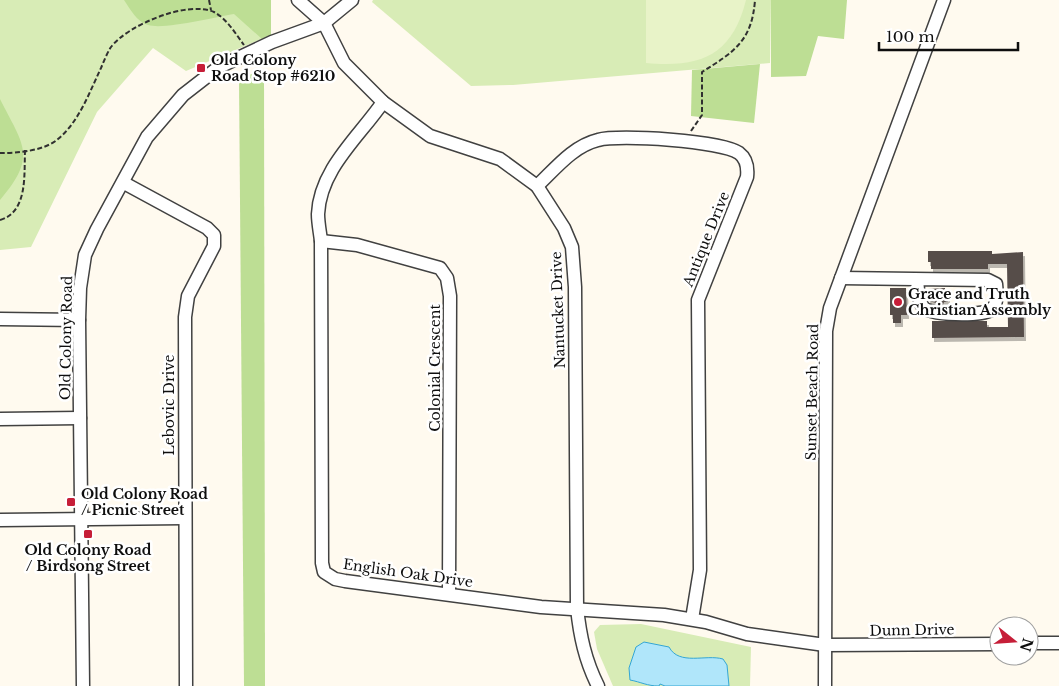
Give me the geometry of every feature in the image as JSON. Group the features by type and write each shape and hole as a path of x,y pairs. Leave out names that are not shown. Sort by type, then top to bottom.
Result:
{"street":[{"path":"298,0 324,23"},
{"name":"Old Colony Road","path":"83,686 78,320 85,255 97,229 124,183 147,138 183,95 219,67 324,23 352,0"},
{"name":"Sunset Beach Road","path":"825,686 825,339 830,308 944,0"},
{"name":"Nantucket Drive","path":"324,23 344,63 383,102 430,136 500,159 537,186 564,228 572,247 575,267 576,608 580,638 587,664 598,686"},
{"name":"English Oak Drive","path":"383,102 332,168 322,190 318,215 321,241 322,563 324,572 335,579 345,581 449,593 541,607 576,608 601,612 642,612 692,619 747,634 825,645"},
{"name":"Antique Drive","path":"537,186 580,147 597,140 622,136 683,141 738,152 744,159 748,170 698,300 700,570 692,619"},
{"name":"Lebovic Drive","path":"124,183 207,228 214,235 214,246 188,296 185,317 184,518 186,686"},
{"name":"Colonial Crescent","path":"321,241 357,245 440,268 447,278 450,296 449,593"},
{"path":"842,278 988,280 996,284 995,303 992,310 984,313 931,313 924,308 917,280"},
{"path":"0,319 78,320"},
{"path":"0,419 80,418"},
{"path":"0,520 184,518"},
{"path":"1039,644 1059,643"},
{"name":"Dunn Drive","path":"825,645 989,644"}],"path":[{"path":"209,0 212,11"},
{"path":"683,141 702,115 702,72 742,44 754,15 755,0"},
{"path":"0,153 47,146 64,133 84,103 111,48 123,37 156,18 181,9 201,8 212,11 224,18 250,53"},
{"path":"0,220 10,217 19,207 24,174 25,150"}],"green space":[{"path":"0,0 271,0 271,35 186,71 153,48 97,112 31,247 0,250"},
{"path":"124,0 271,0 271,35 262,39 234,14 177,25 148,25 137,18"},
{"path":"373,0 771,0 770,63 513,85 471,86 372,2"},
{"path":"646,0 746,0 740,19 732,34 722,46 698,60 665,64 646,63"},
{"path":"771,0 847,0 844,39 818,36 806,76 771,77"},
{"path":"760,64 754,123 691,116 692,70"},
{"path":"264,69 265,686 244,686 239,79"},
{"path":"0,99 20,140 23,150 23,161 12,185 0,200"},
{"path":"641,624 751,647 750,686 613,686 597,649 594,632 600,625"}],"water":[{"path":"644,642 669,647 673,653 686,658 723,659 727,665 729,686 665,686 660,684 655,686 630,680 629,668 636,647"}],"building":[{"path":"928,251 992,251 992,254 1023,252 1024,337 932,338 932,321 987,321 987,327 1008,327 1007,264 988,264 988,269 931,269 931,262 928,262"},
{"name":"Grace and Truth Christian Assembly","path":"890,288 906,288 907,315 901,315 901,323 893,323 893,315 890,315"},
{"path":"945,288 945,292 948,292 948,302 944,302 943,305 929,301 926,292 928,289"}],"place":[{"name":"Old Colony Road Stop #6210","path":"201,68"},
{"name":"Grace and Truth Christian Assembly","path":"898,302"},
{"name":"Old Colony Road / Picnic Street","path":"71,502"},
{"name":"Old Colony Road / Birdsong Street","path":"88,534"}]}
